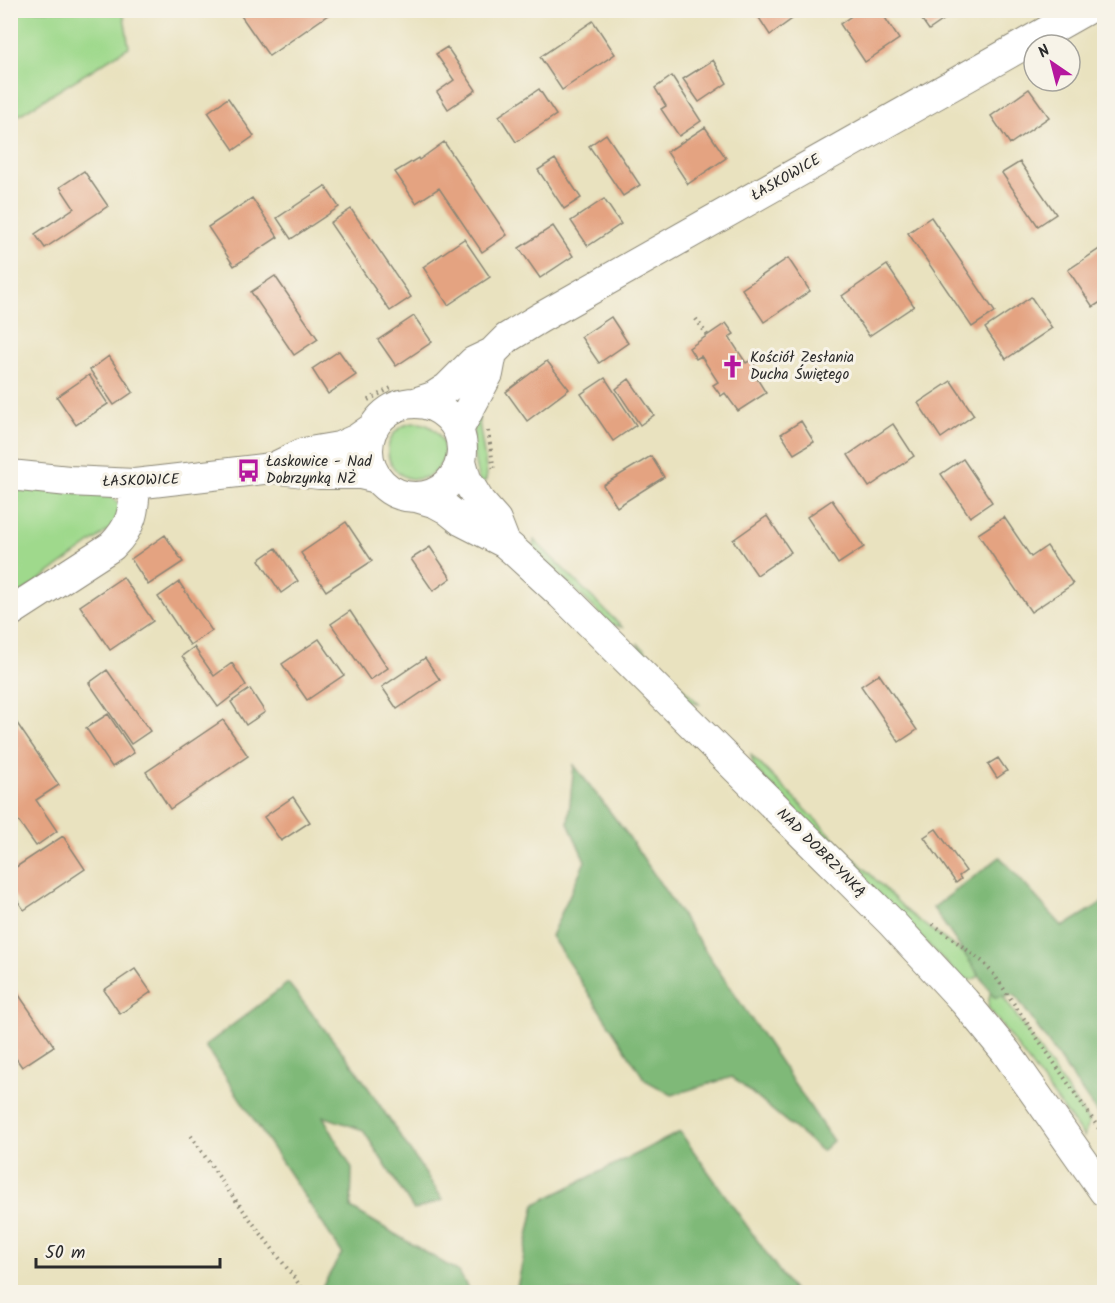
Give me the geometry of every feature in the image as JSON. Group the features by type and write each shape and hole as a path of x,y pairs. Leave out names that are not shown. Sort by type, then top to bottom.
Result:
{"street":[{"name":"ŁASKOWICE","path":"407,393 433,397 447,388 472,362 492,353 507,338 550,312 1085,10"},
{"path":"458,430 488,374 492,353"},
{"path":"407,393 445,413 458,430 461,440 461,461 449,483 439,490 416,497 394,492 377,478 368,453 367,416 380,419 395,408 407,393"},
{"name":"ŁASKOWICE","path":"272,468 304,453 357,439 367,416"},
{"name":"NAD DOBRZYNKĄ","path":"461,461 466,479 480,502 496,520 505,543"},
{"name":"ŁASKOWICE","path":"10,475 135,484 272,468 319,474 360,474 377,478"},
{"path":"10,612 112,546 130,522 135,484"},
{"name":"NAD DOBRZYNKĄ","path":"416,497 436,503 462,521 505,543 570,603 891,922 956,992 1006,1052 1104,1191"}],"path":[{"path":"696,319 708,336"},
{"path":"367,416 407,393"},
{"path":"487,425 495,476"},
{"path":"1086,1109 1104,1136"},
{"path":"191,1136 305,1293"}],"green space":[{"path":"11,10 123,11 129,47 11,120"},
{"path":"478,415 487,474 486,480 480,486 473,441"},
{"path":"416,423 427,425 436,431 442,440 444,451 442,462 436,471 427,477 416,479 405,477 396,471 390,462 388,451 390,440 396,431 405,425"},
{"path":"10,488 109,495 120,505 124,519 10,601"},
{"path":"534,540 622,627 612,625 533,549"},
{"path":"637,643 699,704 689,702 643,658"},
{"path":"751,755 906,910 987,973 971,980 961,978 754,768"},
{"path":"574,765 627,834 833,1141 822,1151 732,1077 672,1095 645,1080 551,936 585,861 568,823"},
{"path":"1000,857 1063,927 1103,902 1104,904 1104,1123 1015,995 994,997 933,908"},
{"path":"288,983 355,1068 443,1200 414,1210 363,1130 323,1116 352,1169 351,1208 459,1272 470,1292 319,1292 342,1253 205,1046"},
{"path":"996,986 1089,1122 1084,1137 988,1007 990,993"},
{"path":"680,1132 794,1292 516,1292 535,1204"}],"building":[{"path":"237,10 335,10 269,56"},
{"path":"754,10 786,10 792,19 770,35"},
{"path":"860,10 880,10 899,39 865,62 840,24"},
{"path":"915,10 958,10 929,30"},
{"path":"593,21 615,54 562,90 540,57"},
{"path":"447,47 476,90 448,109 437,92 454,80 436,54"},
{"path":"713,60 727,83 699,102 683,79"},
{"path":"672,76 701,121 679,136 661,109 666,106 655,88"},
{"path":"539,89 556,115 516,142 499,116"},
{"path":"1023,93 1032,93 1049,117 1010,144 991,116"},
{"path":"228,98 254,136 234,150 208,112"},
{"path":"705,127 726,158 688,184 667,152"},
{"path":"606,134 640,185 623,196 589,146"},
{"path":"444,142 507,235 482,252 439,188 416,203 395,172 418,158 419,160"},
{"path":"555,159 581,198 564,209 538,170"},
{"path":"1020,162 1056,214 1038,226 1002,173"},
{"path":"84,171 108,206 45,248 35,234 74,208 60,187"},
{"path":"325,186 339,207 291,239 277,218"},
{"path":"252,198 278,237 234,266 208,227"},
{"path":"604,199 621,224 588,246 571,221"},
{"path":"351,209 411,297 390,311 330,223"},
{"path":"931,217 995,312 972,327 908,233"},
{"path":"553,226 573,256 540,278 519,248"},
{"path":"464,239 490,277 448,305 423,267"},
{"path":"1104,246 1104,300 1093,307 1068,270"},
{"path":"788,258 810,291 764,322 742,289"},
{"path":"887,265 914,306 869,336 842,296"},
{"path":"275,276 318,339 294,355 251,292"},
{"path":"1031,297 1052,328 1006,359 985,328"},
{"path":"414,316 432,342 396,366 378,340"},
{"path":"611,317 628,343 599,363 581,337"},
{"name":"Kościół Zesłania Ducha Świętego","path":"726,323 734,334 729,337 746,363 751,360 758,371 754,374 766,393 738,411 725,393 721,396 713,385 718,382 701,356 696,359 689,348"},
{"path":"339,351 356,375 328,394 312,369"},
{"path":"109,356 133,392 114,405 90,370"},
{"path":"547,361 569,389 527,421 506,392"},
{"path":"89,375 108,404 76,425 57,397"},
{"path":"605,378 636,425 613,441 581,394"},
{"path":"629,379 654,415 640,425 616,389"},
{"path":"951,381 974,415 941,438 918,403"},
{"path":"801,421 814,442 794,454 781,434"},
{"path":"893,424 914,456 869,487 848,455"},
{"path":"651,456 664,477 617,507 603,485"},
{"path":"963,459 992,502 970,517 941,474"},
{"path":"832,500 864,547 838,564 807,517"},
{"path":"767,516 791,552 757,575 733,540"},
{"path":"1004,517 1031,557 1047,546 1073,584 1031,612 978,534"},
{"path":"346,522 372,561 326,591 301,553"},
{"path":"165,535 183,562 148,585 131,559"},
{"path":"430,547 451,578 433,591 411,559"},
{"path":"276,548 298,581 281,593 259,560"},
{"path":"123,577 153,621 110,650 80,606"},
{"path":"179,582 212,631 190,645 158,597"},
{"path":"350,611 388,668 370,680 331,624"},
{"path":"319,639 344,675 307,700 282,664"},
{"path":"194,647 214,676 232,663 246,685 218,707 182,656"},
{"path":"425,658 440,680 397,709 382,687"},
{"path":"107,670 150,731 131,744 89,683"},
{"path":"879,674 917,730 899,742 861,686"},
{"path":"250,689 265,712 246,725 231,702"},
{"path":"10,713 59,785 36,800 57,831 36,846 10,809 10,773 15,770 10,763"},
{"path":"108,714 134,753 112,767 86,728"},
{"path":"223,720 248,756 170,809 146,772"},
{"path":"998,758 1007,771 997,778 988,764"},
{"path":"293,797 310,822 281,841 264,817"},
{"path":"936,829 966,871 959,876 961,879 956,883 924,837"},
{"path":"63,836 85,869 24,910 10,890 10,871"},
{"path":"135,969 151,992 120,1014 104,990"},
{"path":"10,982 54,1046 22,1067 10,1050"}],"place":[{"name":"Kościół Zesłania Ducha Świętego","path":"732,367"},
{"name":"Łaskowice - Nad Dobrzynką NŻ","path":"248,471"}]}
